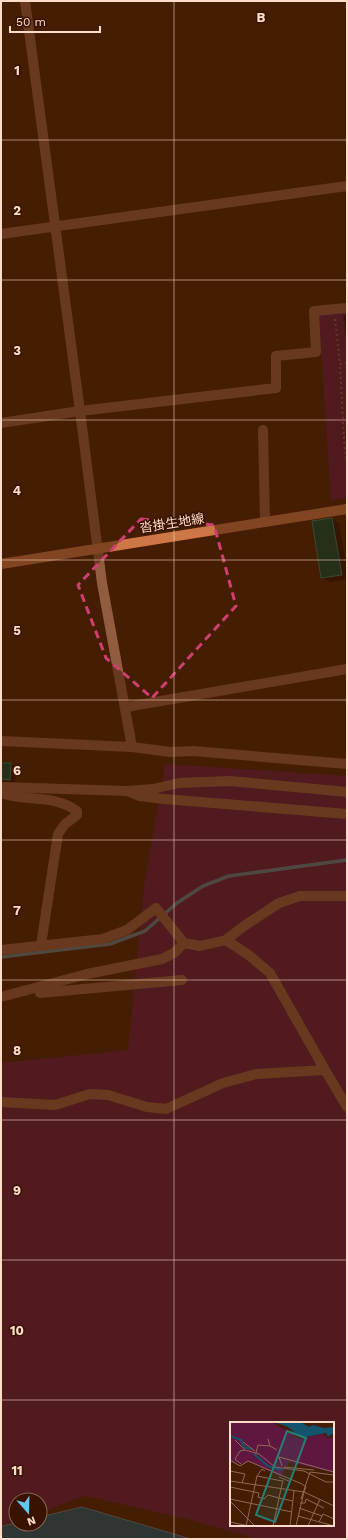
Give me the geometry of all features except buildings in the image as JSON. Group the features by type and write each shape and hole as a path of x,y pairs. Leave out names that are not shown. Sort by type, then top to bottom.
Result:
{"main road":[{"name":"沓掛生地線","path":"1,564 347,509"}],"street":[{"path":"25,1 56,227 97,548 132,746"},
{"path":"1,234 347,186"},
{"path":"1,423 80,411 276,388 276,356 316,352 314,311 347,308"},
{"path":"263,430 265,522"},
{"path":"126,707 347,669"},
{"path":"1,741 132,746 170,752 193,751 347,764"},
{"path":"1,787 127,791 154,789 179,783 230,781 347,792"},
{"path":"127,791 139,796 164,799 347,814"},
{"path":"1,794 14,798 45,799 66,803 76,810 77,815 65,824 58,834 41,945"},
{"path":"1,950 103,939 127,930 156,908 184,943 200,946 226,940 279,903 300,896 347,896"},
{"path":"226,940 250,956 270,973 347,1107"},
{"path":"14,995 87,974 162,960 174,953 184,943"},
{"path":"1,997 182,980"},
{"path":"1,1102 55,1105 90,1094 108,1095 147,1107 166,1109 223,1083 256,1074 325,1070"}],"path":[{"path":"335,319 340,364 344,441 347,464"},
{"path":"340,364 347,363"}],"highlighted area":[{"path":"141,519 214,525 236,606 152,698 106,658 78,585"}],"shaded area":[{"path":"347,312 347,498 331,501 319,315"},
{"path":"165,764 347,776 347,1539 258,1539 183,1518 85,1496 48,1509 48,1492 8,1492 8,1523 1,1525 1,1063 128,1050 144,886"}],"water":[{"path":"82,1507 191,1539 1,1539 2,1526 8,1525 8,1532 48,1532 48,1515"}],"waterway":[{"path":"1,957 110,944 145,931 177,903 203,886 229,876 347,860"}]}
